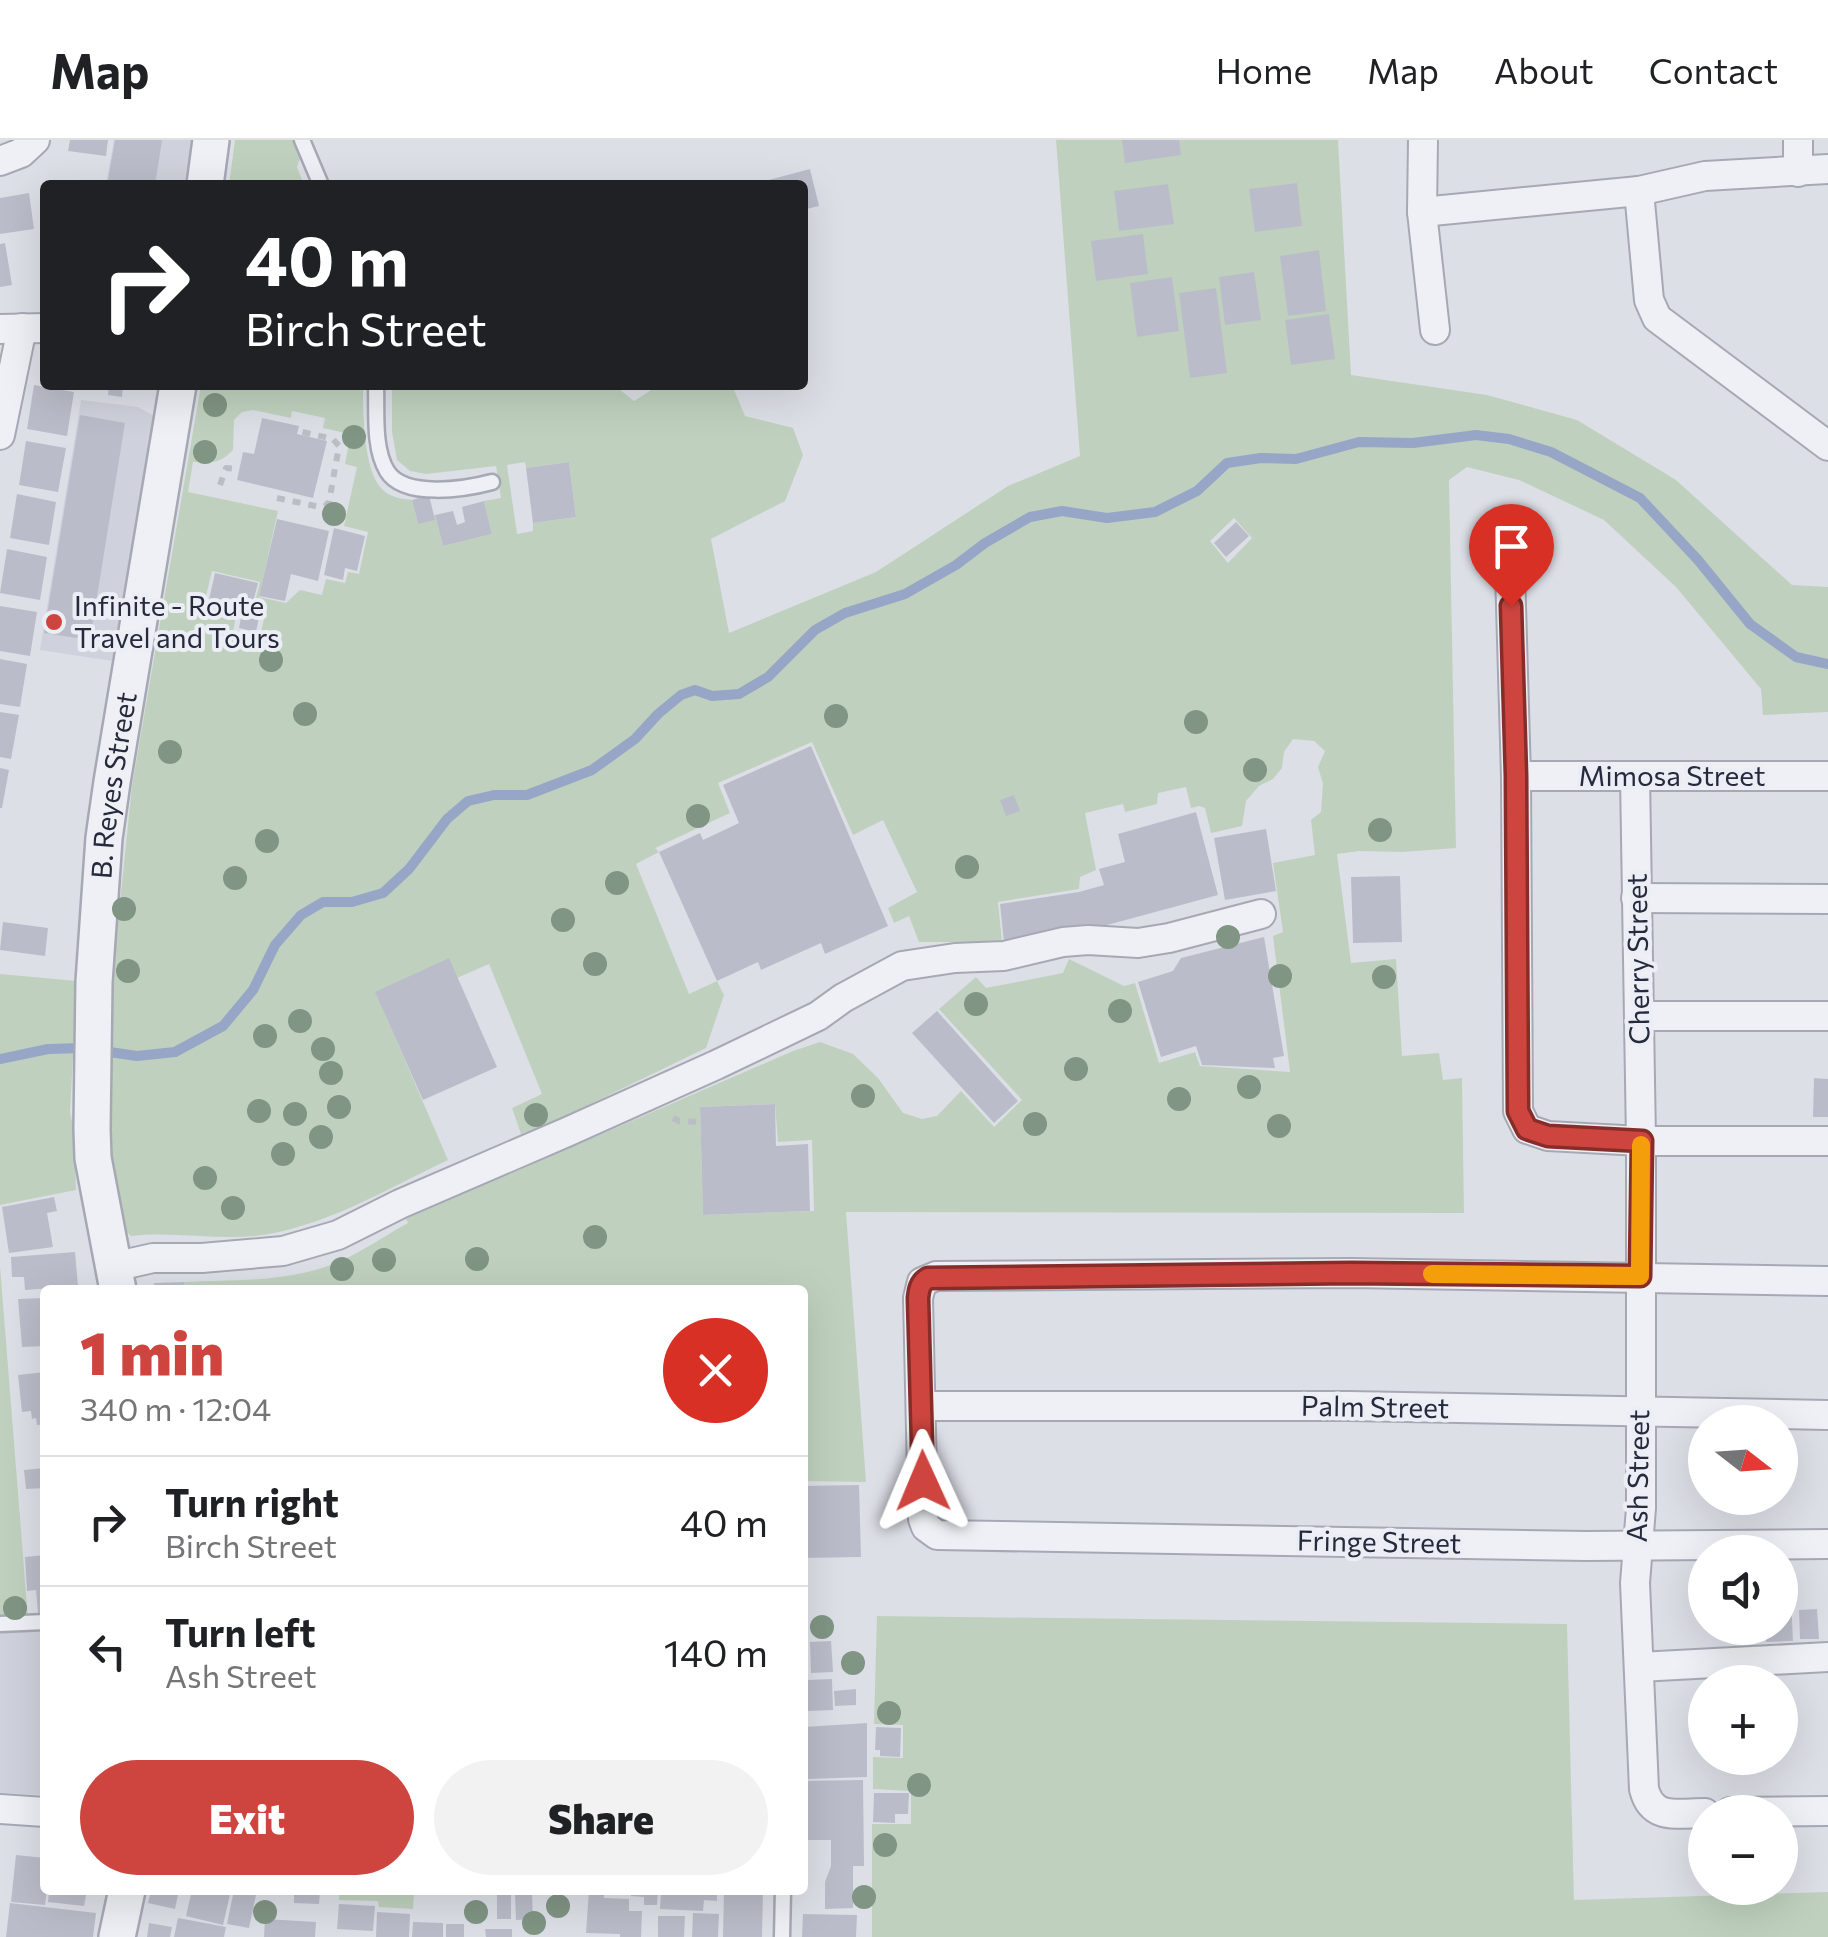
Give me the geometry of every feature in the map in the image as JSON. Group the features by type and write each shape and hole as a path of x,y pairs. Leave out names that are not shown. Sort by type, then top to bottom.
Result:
{"street":[{"path":"0,160 21,152 34,140"},
{"path":"206,180 211,140"},
{"path":"1424,140 1422,212 1436,330"},
{"path":"1798,140 1798,172"},
{"path":"1422,212 1639,191 1705,176 1828,169"},
{"path":"1639,191 1648,300 1656,318 1828,446"},
{"path":"0,435 22,328"},
{"name":"B. Reyes Street","path":"116,1279 92,1129 95,967 104,838 177,390"},
{"path":"1510,572 1518,1111 1527,1129 1548,1136 1642,1141 1828,1142"},
{"name":"Mimosa Street","path":"1516,776 1828,776"},
{"name":"Cherry Street","path":"1635,776 1642,1141"},
{"path":"1636,898 1828,898"},
{"path":"116,1279 152,1258 283,1251 338,1235 716,1065 818,1016 858,988 902,966 1004,956 1063,942 1138,943 1261,914"},
{"path":"1639,1016 1828,1016"},
{"name":"Ash Street","path":"1642,1141 1636,1582 1644,1789 1653,1808 1688,1813"},
{"path":"922,1406 918,1298 922,1282 936,1276 1292,1273 1828,1281"},
{"name":"Palm Street","path":"922,1406 1330,1406 1828,1415"},
{"name":"Fringe Street","path":"922,1406 923,1518 931,1532 944,1536 1586,1546 1828,1544"},
{"path":"1640,1666 1828,1657"},
{"path":"0,1809 40,1812"},
{"path":"1798,1811 1828,1811"},
{"path":"118,1937 126,1895"}],"lane":[{"path":"302,140 320,180"},
{"path":"376,390 380,449 386,469 395,480 418,488 442,490 492,482"},
{"path":"0,1624 40,1622"},
{"path":"782,1937 784,1895"}],"path":[{"path":"277,498 320,506 329,502 339,446 333,439 298,430"},
{"path":"220,485 226,468 240,469"}],"shaded area":[{"path":"114,140 195,140 190,180 107,180"},
{"path":"81,400 138,407 154,416 112,661 40,650"},
{"path":"40,1627 40,1795 0,1793 0,1629"}],"green space":[{"path":"235,140 311,140 297,167 302,180 230,180"},
{"path":"1056,140 1338,140 1351,375 1487,395 1577,420 1676,480 1792,585 1828,587 1828,712 1763,715 1761,689 1676,587 1604,520 1519,480 1467,467 1449,480 1456,848 1337,854 1351,963 1396,959 1402,1056 1439,1053 1443,1080 1462,1078 1464,1213 846,1212 866,1482 808,1481 808,1285 184,1282 273,1278 335,1263 408,1223 406,1219 820,1042 853,1054 878,1078 903,1113 922,1119 937,1116 961,1091 994,1127 1022,1100 939,1009 976,977 986,988 1063,973 1069,959 1124,986 1135,983 1159,1063 1195,1052 1200,1066 1290,1072 1273,936 1283,932 1273,863 1315,855 1311,820 1321,812 1323,784 1318,767 1325,751 1314,741 1293,739 1284,752 1282,768 1246,801 1242,826 1211,833 1205,808 1191,808 1186,787 1158,793 1157,804 1125,812 1123,804 1085,813 1096,870 1080,877 1079,889 998,902 1002,942 919,942 909,916 894,923 888,908 917,892 883,820 853,835 812,742 718,783 730,813 655,848 659,852 636,864 689,994 717,981 724,995 706,1048 521,1134 512,1108 542,1094 489,964 457,978 376,993 448,1160 354,1206 280,1232 240,1237 131,1236 124,1229 108,1147 111,953 116,941 132,786 200,390 363,390 365,440 376,480 388,494 412,500 418,524 435,515 443,546 492,534 484,501 501,498 496,466 426,474 410,471 397,460 392,390 620,390 634,401 651,390 734,390 745,416 793,428 803,455 785,501 711,539 729,633 876,572 1008,486 1080,456","holes":["253,410 291,418 292,411 325,418 323,428 345,433 349,443 345,464 357,467 344,526 368,532 359,574 348,572 345,583 326,579 322,595 300,590 286,603 259,597 278,511 188,492 193,462 224,458 233,450 234,420 242,412","525,462 526,468 569,462 576,517 533,523 533,531 517,534 507,465","1234,518 1252,538 1228,563 1210,541","212,571 260,582 255,602 267,605 260,637 233,632 236,616 203,608","775,1104 778,1142 812,1140 814,1211 703,1215 700,1107"]},
{"path":"0,974 77,981 70,1112 76,1190 0,1205"},
{"path":"0,1266 28,1619 0,1618"},
{"path":"877,1616 1567,1624 1574,1900 1688,1896 1688,1905 1798,1905 1798,1893 1828,1892 1828,1937 872,1937 872,1824 911,1824 911,1791 873,1789 873,1757 903,1758 903,1725 874,1724"},
{"path":"339,1895 414,1895 413,1909 379,1907 378,1901 339,1900"}],"building":[{"path":"70,140 108,140 106,156 68,151"},
{"path":"115,140 162,140 156,180 108,180"},
{"path":"1122,140 1179,140 1181,155 1125,163"},
{"path":"810,169 819,206 808,209 808,180 769,180"},
{"path":"1297,183 1302,226 1255,232 1249,189"},
{"path":"1168,184 1174,224 1119,231 1114,191"},
{"path":"29,193 34,229 0,234 0,198"},
{"path":"1143,234 1148,274 1096,281 1091,241"},
{"path":"5,243 12,285 0,287 0,244"},
{"path":"1319,250 1326,311 1288,316 1280,256"},
{"path":"1254,272 1261,320 1225,325 1219,277"},
{"path":"1172,277 1179,331 1137,337 1130,283"},
{"path":"1216,288 1227,373 1190,378 1179,293"},
{"path":"1329,314 1335,359 1291,365 1285,320"},
{"path":"34,385 40,386 40,390 74,392 67,436 27,429"},
{"path":"108,390 123,390 122,397 108,395"},
{"path":"80,415 125,423 90,640 44,633"},
{"path":"262,418 299,426 297,434 327,441 313,498 237,480 243,452 254,454"},
{"path":"26,441 66,448 58,492 19,485"},
{"path":"569,462 576,517 533,523 526,468"},
{"path":"17,494 56,502 49,545 10,538"},
{"path":"429,495 435,520 418,524 412,500"},
{"path":"484,501 492,534 443,546 435,515 453,511 457,525 465,522 462,507"},
{"path":"277,519 329,531 318,581 291,574 285,601 259,596"},
{"path":"1236,522 1249,536 1226,557 1214,543"},
{"path":"334,528 365,536 357,571 345,568 343,580 324,575"},
{"path":"7,549 47,557 40,600 0,593"},
{"path":"215,573 258,583 252,606 261,608 256,632 239,628 242,612 208,604"},
{"path":"0,606 37,612 30,656 0,651"},
{"path":"0,659 27,664 20,707 0,704"},
{"path":"0,712 19,715 11,759 0,757"},
{"path":"811,746 888,926 825,954 821,943 761,970 758,962 717,981 659,852 700,833 703,840 739,823 723,785"},
{"path":"0,768 9,770 2,808 0,808"},
{"path":"1014,795 1020,811 1006,816 1000,800"},
{"path":"1196,812 1218,895 1085,931 1004,942 1000,904 1104,885 1099,869 1125,862 1118,834"},
{"path":"1266,829 1276,891 1225,900 1214,838"},
{"path":"1400,876 1402,942 1353,943 1351,877"},
{"path":"3,922 48,928 45,956 0,950"},
{"path":"1264,937 1284,1056 1273,1058 1275,1068 1202,1065 1196,1046 1161,1057 1138,982 1173,971 1181,958"},
{"path":"449,958 497,1067 423,1100 375,992"},
{"path":"937,1011 1018,1101 994,1123 912,1033"},
{"path":"1814,1078 1828,1079 1828,1117 1813,1117"},
{"path":"775,1104 776,1146 808,1144 810,1211 703,1215 700,1107"},
{"path":"54,1197 57,1211 47,1213 53,1247 9,1253 2,1207"},
{"path":"75,1252 78,1285 40,1285 40,1289 25,1290 24,1277 12,1277 11,1257"},
{"path":"184,1282 184,1285 154,1285"},
{"path":"40,1298 40,1346 22,1347 18,1299"},
{"path":"40,1373 40,1425 36,1418 32,1419 31,1411 22,1412 18,1375"},
{"path":"40,1468 40,1488 26,1489 24,1470"},
{"path":"859,1485 861,1557 808,1558 808,1486"},
{"path":"40,1556 40,1613 36,1590 27,1591 25,1557"},
{"path":"1817,1609 1819,1639 1800,1639 1799,1610"},
{"path":"831,1641 833,1672 811,1673 810,1642"},
{"path":"832,1679 833,1710 808,1711 808,1680"},
{"path":"856,1689 856,1705 835,1706 834,1691"},
{"path":"867,1723 867,1777 808,1779 808,1727"},
{"path":"876,1727 901,1728 900,1757 880,1756 880,1750 875,1750"},
{"path":"863,1780 864,1866 853,1866 853,1908 825,1909 831,1840 808,1840 808,1781"},
{"path":"874,1793 909,1793 908,1814 895,1814 895,1823 873,1822"},
{"path":"16,1855 40,1857 40,1895 46,1895 45,1905 11,1902"},
{"path":"49,1895 86,1895 84,1906 48,1902"},
{"path":"150,1895 178,1895 175,1909 148,1903"},
{"path":"191,1895 230,1895 223,1925 186,1916"},
{"path":"233,1895 256,1895 249,1928 227,1924"},
{"path":"294,1895 320,1895 319,1904 294,1903"},
{"path":"497,1895 511,1895 511,1919 497,1919"},
{"path":"515,1895 532,1895 533,1919 516,1920"},
{"path":"589,1895 629,1899 629,1911 642,1911 641,1937 586,1933"},
{"path":"658,1895 657,1905 644,1905 644,1897 631,1896"},
{"path":"661,1895 717,1895 717,1901 704,1900 703,1911 660,1909"},
{"path":"724,1895 763,1895 762,1937 723,1937"},
{"path":"10,1903 96,1913 93,1937 6,1937"},
{"path":"339,1904 375,1906 373,1931 337,1929"},
{"path":"377,1912 410,1914 409,1937 376,1937"},
{"path":"693,1913 719,1914 718,1937 692,1937"},
{"path":"803,1914 857,1915 856,1937 802,1937"},
{"path":"658,1916 685,1916 684,1937 658,1937"},
{"path":"178,1918 226,1927 224,1937 174,1937"},
{"path":"265,1919 316,1922 315,1937 264,1937"},
{"path":"413,1922 443,1923 443,1937 412,1937"},
{"path":"149,1923 172,1927 170,1937 147,1937"},
{"path":"446,1924 464,1924 464,1937 446,1937"},
{"path":"485,1929 512,1929 512,1937 486,1937"}],"waterway":[{"path":"0,1059 48,1049 82,1048 137,1056 175,1052 223,1026 253,990 275,945 301,915 323,902 352,902 383,893 409,869 447,819 468,801 494,795 527,795 592,770 635,739 681,695 695,690 712,696 739,694 768,677 815,630 845,613 905,594 1030,517 1062,511 1107,518 1155,512 1197,491 1227,463 1261,458 1296,459 1359,442 1413,443 1476,435 1509,439 1551,452 1640,498 1750,624 1796,657 1828,664"}],"slow traffic":[{"path":"1432,1274 1640,1276 1641,1145"}],"place":[{"name":"Infinite - Route Travel and Tours","path":"54,622"}],"route":[{"path":"923,1481 918,1298 922,1282 928,1278 1351,1273 1640,1276 1642,1141 1548,1136 1527,1129 1518,1111 1511,606"}]}
